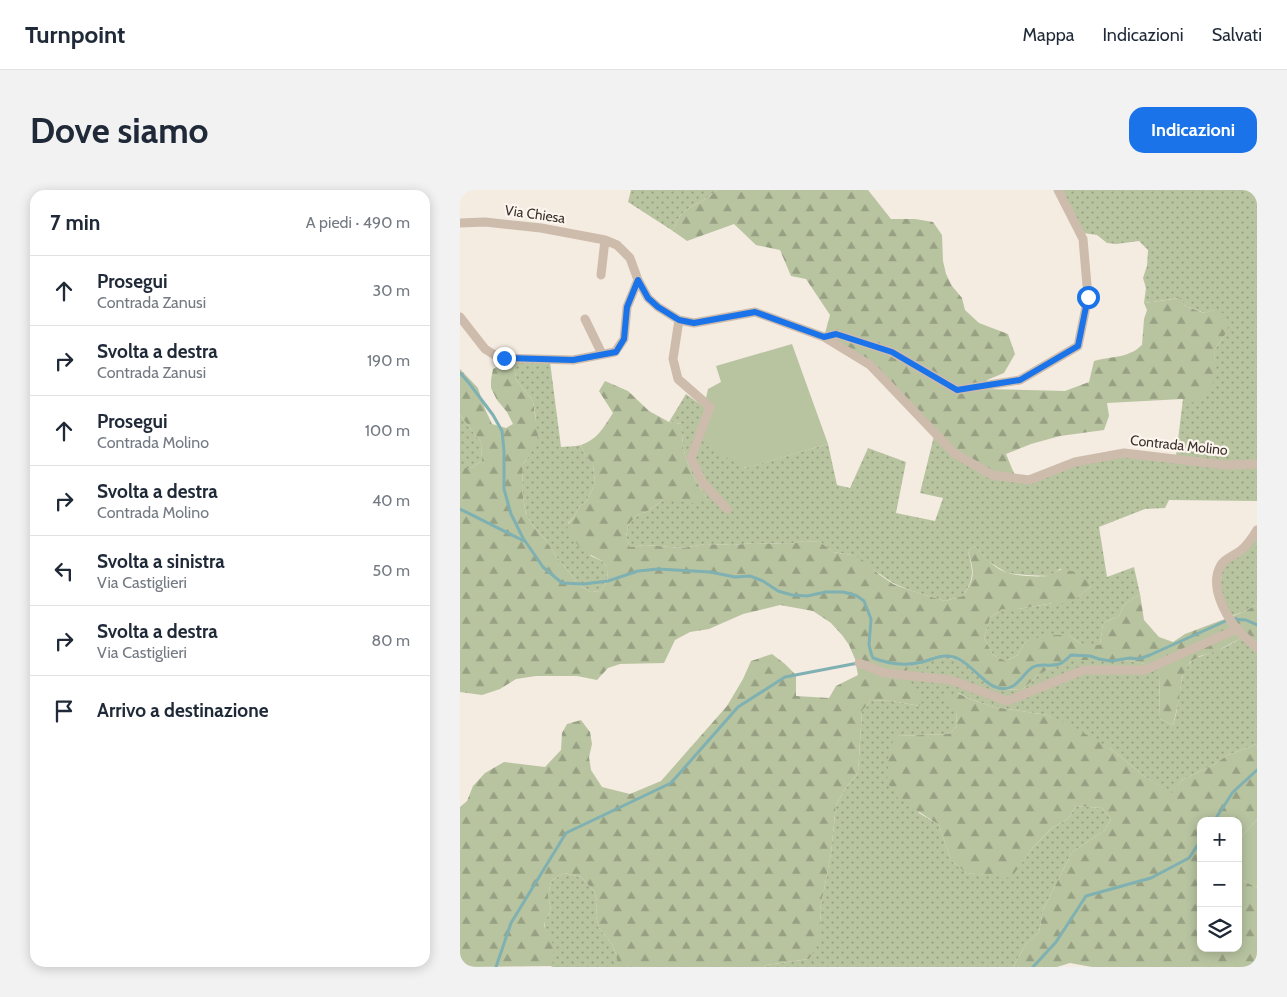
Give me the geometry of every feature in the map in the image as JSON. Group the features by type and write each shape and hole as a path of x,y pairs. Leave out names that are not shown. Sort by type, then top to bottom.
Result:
{"street":[{"path":"824,337 836,334 892,352 957,390 1020,380 1078,346 1088,297 1083,239 1058,190"},
{"name":"Via Chiesa","path":"460,223 485,222 541,228 605,240 617,245 630,258 638,280"},
{"path":"601,275 605,240"},
{"path":"460,317 485,349 504,358 573,360 616,352 624,339 627,307 638,280"},
{"name":"Contrada Molino","path":"638,280 648,298 658,307 679,320 694,323 755,312 824,337 870,365 954,454 992,475 1029,480 1075,462 1124,453 1226,465 1257,464"},
{"path":"585,319 602,354"},
{"path":"679,320 673,359 678,379 710,407 691,458 703,483 727,509"},
{"path":"1257,530 1250,542 1221,565 1217,576 1217,588 1227,614 1236,628 1257,648"},
{"path":"859,663 885,673 951,680 1007,701 1084,670 1144,670 1236,628"}],"green space":[{"path":"631,190 717,190 684,212 673,231 628,202"},
{"path":"717,190 868,190 891,219 915,219 933,222 942,235 943,261 946,274 952,286 962,298 965,310 979,323 1008,334 1015,354 1004,373 987,380 983,389 1065,391 1089,382 1094,361 1127,354 1135,351 1142,345 1144,319 1147,310 1144,303 1181,298 1185,306 1204,313 1214,310 1223,313 1228,327 1215,349 1214,381 1209,391 1196,402 1187,403 1182,399 1107,403 1109,416 1104,430 1060,436 1031,444 1006,454 1016,478 979,468 946,446 884,378 852,349 824,337 830,315 806,279 791,276 780,250 756,245 734,224 687,241 673,231 684,212"},
{"path":"1062,190 1257,190 1257,501 1169,500 1165,508 1145,509 1099,527 1107,577 1134,567 1140,594 1124,605 1119,616 1103,623 1100,645 1083,645 1068,635 1026,641 1018,655 1006,661 993,655 984,638 990,618 1002,609 1069,603 1091,586 1060,569 1049,576 1007,573 988,561 974,546 968,551 972,574 970,584 963,596 945,601 893,583 852,555 833,552 820,542 804,541 790,544 753,543 734,545 705,544 683,548 645,545 630,547 626,537 628,525 636,516 648,511 663,500 708,500 688,465 683,446 682,424 669,422 686,394 704,407 745,468 828,444 837,485 850,488 868,448 906,462 896,513 935,521 943,498 920,493 934,436 1016,478 1040,476 1082,458 1176,456 1183,399 1214,363 1215,349 1224,336 1214,310 1205,313 1185,306 1180,298 1144,303 1146,288 1143,278 1147,266 1148,250 1139,241 1116,244 1107,243 1097,235 1083,233"},
{"path":"792,344 828,444 746,468 713,450 695,428 704,407 708,389 721,382 716,366"},
{"path":"512,359 550,362 561,447 581,445 584,453 593,464 595,484 586,502 579,507 574,517 568,523 591,556 602,561 608,569 607,582 600,591 590,592 577,583 526,515 522,490 523,464 528,457 536,423 533,401 517,381"},
{"path":"512,359 517,381 533,401 538,435 535,447 523,464 522,490 526,515 577,583 590,592 600,591 607,582 608,569 602,561 582,550 567,532 568,524 579,507 586,502 595,484 593,464 584,453 581,445 596,436 613,413 599,391 605,381 628,391 649,411 669,422 682,424 683,446 688,465 708,500 693,503 663,500 648,511 636,516 628,525 626,537 630,547 645,545 683,548 705,544 734,545 753,543 790,544 804,541 820,542 833,552 860,558 893,584 945,601 963,596 970,584 973,574 968,551 974,546 985,558 1008,573 1022,576 1043,576 1059,570 1066,570 1086,579 1091,586 1070,603 1002,609 990,618 984,638 993,655 1006,661 1018,655 1026,641 1048,635 1068,635 1083,645 1100,645 1103,623 1119,616 1124,605 1140,594 1144,620 1159,637 1173,642 1185,634 1246,611 1257,604 1257,643 1247,635 1217,651 1200,656 1190,662 1182,677 1173,725 1160,719 1159,673 1145,664 1124,660 1066,660 1038,675 1023,689 998,690 956,659 941,657 911,663 904,675 921,695 920,706 892,701 871,700 862,711 858,773 845,789 836,805 831,854 820,910 819,943 809,959 766,965 764,967 617,967 617,956 612,944 599,928 596,916 597,901 594,891 581,877 564,873 551,881 548,895 551,911 544,927 553,945 552,966 460,967 460,807 467,801 473,786 485,773 504,762 545,767 561,750 562,733 567,724 581,720 590,732 592,744 589,757 591,770 602,787 630,794 661,781 727,706 751,661 772,654 785,664 796,675 796,696 829,698 836,686 858,675 855,659 849,645 831,623 813,611 780,605 743,614 709,629 690,632 675,640 664,663 620,664 608,668 597,680 577,676 536,676 516,679 500,689 482,695 460,692 460,468 471,468 482,461 481,442 460,415 460,369 478,388 492,424 506,428 513,424 491,388 491,380 493,369"},
{"path":"460,415 481,442 482,461 471,468 460,468"},
{"path":"1257,527 1257,604 1246,611 1231,616 1220,601 1222,562 1247,544"},
{"path":"1247,635 1257,643 1257,744 1228,755 1213,765 1182,780 1172,794 1144,776 1111,749 1047,715 994,707 958,693 957,726 949,734 896,736 919,813 939,825 951,860 966,873 1011,877 1033,847 1052,828 1068,819 1076,806 1102,808 1111,819 1104,831 1072,852 1043,910 1039,932 1026,944 1013,967 764,967 766,965 809,959 821,925 820,910 831,854 836,805 845,789 858,773 862,711 871,700 892,701 920,706 904,674 911,663 941,657 956,659 998,690 1023,689 1038,675 1066,660 1124,660 1145,664 1159,673 1160,719 1173,725 1182,679 1190,662 1224,648"},
{"path":"957,693 994,707 1047,715 1070,725 1111,749 1144,776 1172,793 1182,780 1213,765 1228,755 1257,744 1257,819 1242,836 1242,817 1197,817 1197,952 1242,952 1242,879 1257,888 1257,967 1092,967 1070,963 1057,967 1013,967 1026,944 1039,932 1043,910 1072,852 1104,831 1111,819 1102,808 1076,806 1068,819 1052,828 1033,847 1011,878 966,873 951,860 939,825 898,798 887,782 889,750 896,736 949,734 957,726 956,712 942,697"},
{"path":"1257,819 1257,888 1242,879 1242,836"},
{"path":"564,873 581,877 594,891 597,901 596,916 599,928 612,944 617,956 617,967 551,967 544,930 545,920 551,911 548,895 551,881"}],"waterway":[{"path":"460,373 493,415 502,431 504,489 511,514 523,538 543,567 562,583 584,584 608,581 638,571 658,569 710,572 735,577 750,576 763,581 778,591 792,595 807,596 826,592 843,592 857,596 864,601 871,619 869,645 873,658 885,662 904,664 945,656 957,658 988,683 1004,689 1016,684 1033,667 1059,664 1071,655 1090,656 1111,661 1130,658 1139,659 1230,619 1246,620 1257,625"},
{"path":"460,509 524,541"},
{"path":"496,967 511,923 566,833 671,783 738,707 785,677 858,663"},
{"path":"1217,817 1233,792 1257,770"},
{"path":"1033,967 1056,942 1086,896 1151,878 1189,858 1197,846"}],"route":[{"path":"504,358 573,360 616,352 624,339 627,307 638,280 648,298 658,307 679,320 694,323 755,312 824,337 836,334 892,352 957,390 1020,380 1078,346 1088,297"}]}
